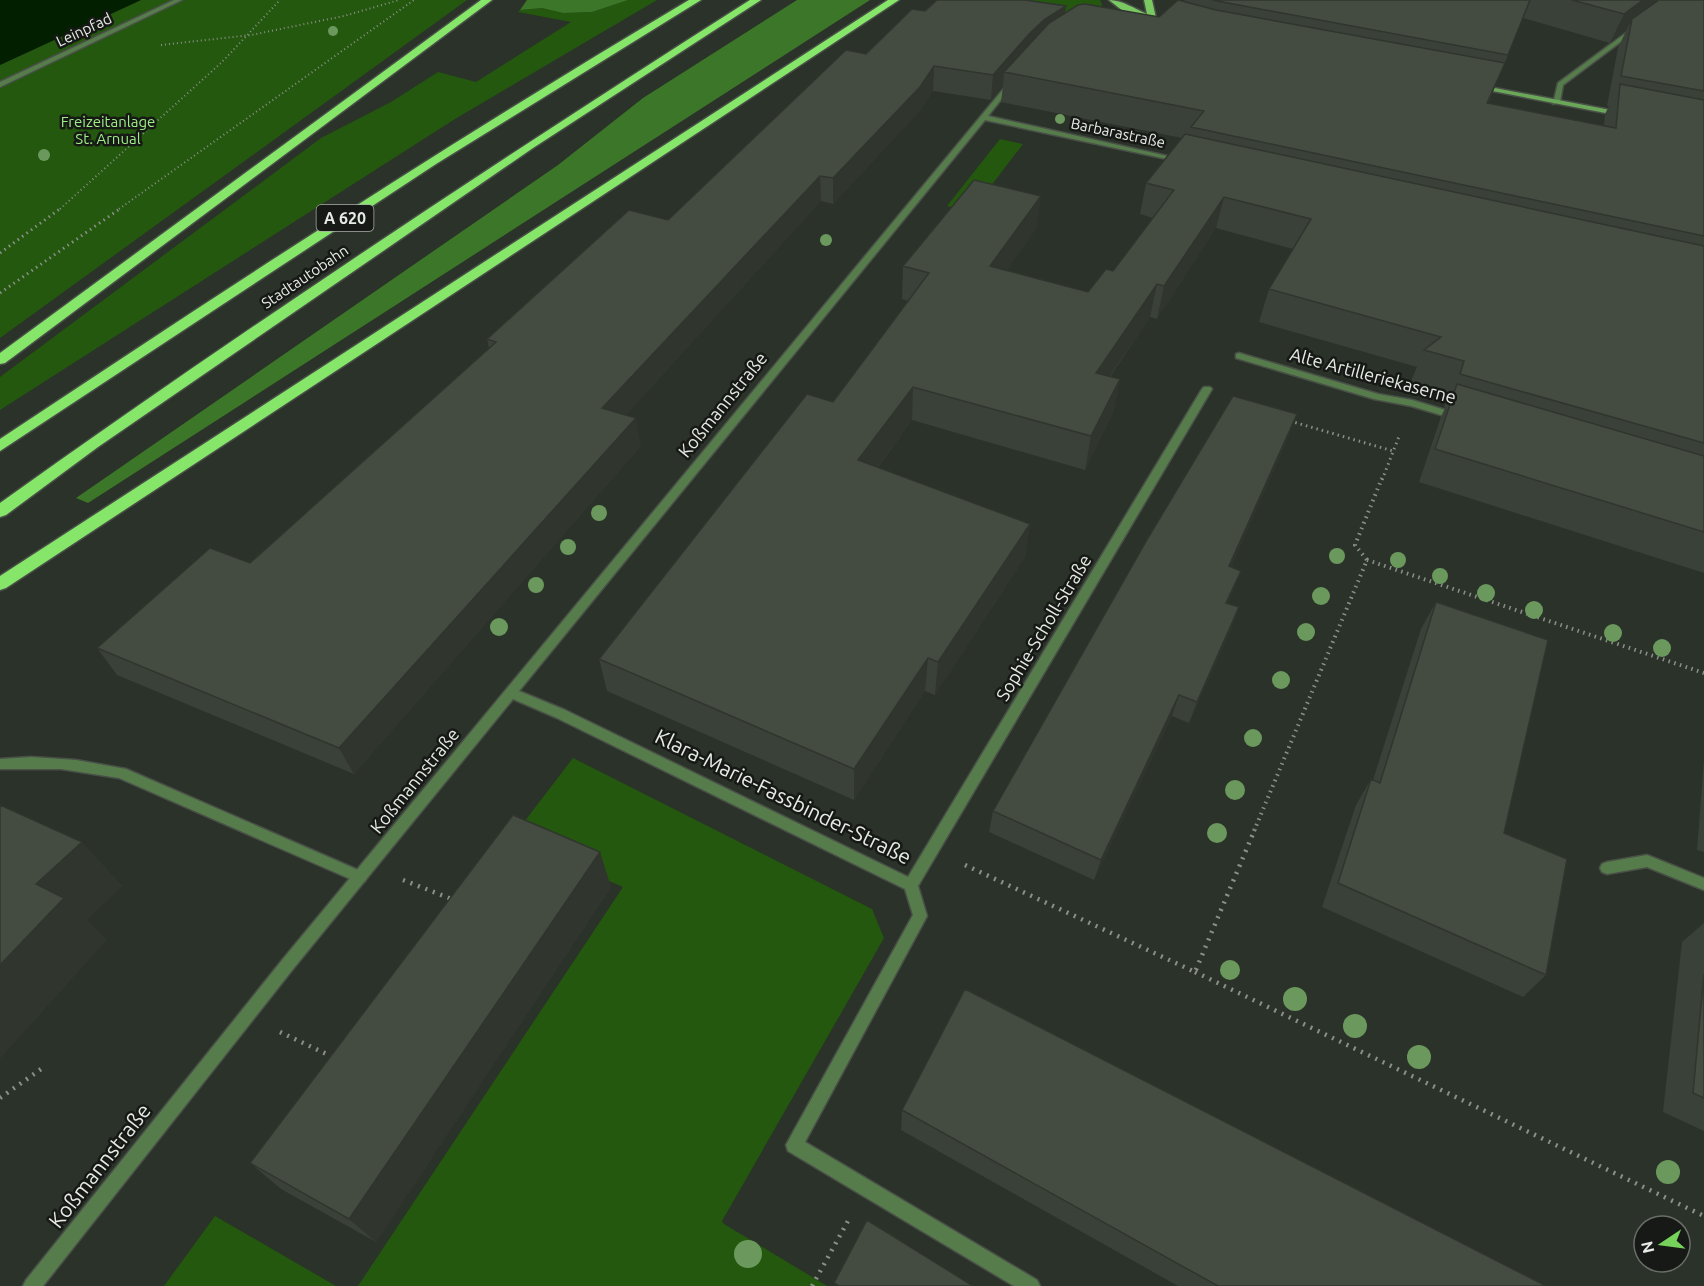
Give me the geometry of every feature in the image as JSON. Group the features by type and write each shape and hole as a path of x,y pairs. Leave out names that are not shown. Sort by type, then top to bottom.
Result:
{"highway":[{"path":"0,360 487,0"},
{"name":"Stadtautobahn","path":"0,446 238,285 477,134 696,0"},
{"name":"Stadtautobahn","path":"0,511 529,146 756,0"},
{"path":"0,584 894,0"}],"main road":[{"path":"1113,0 1126,9 1157,20"},
{"path":"1148,0 1157,20"},
{"path":"1467,85 1633,116"}],"street":[{"name":"Leinpfad","path":"0,85 179,0"},
{"path":"1122,20 1157,20"},
{"path":"1556,102 1560,84 1642,23"},
{"name":"Koßmannstraße","path":"32,1286 246,1016 1018,75"},
{"name":"Barbarastraße","path":"982,117 1186,162"},
{"name":"Alte Artilleriekaserne","path":"1239,356 1377,397 1412,403 1468,420"},
{"name":"Sophie-Scholl-Straße","path":"911,885 1207,389"},
{"name":"Klara-Marie-Fassbinder-Straße","path":"511,693 561,714 911,885 920,916 794,1145 1031,1286"},
{"path":"0,764 34,761 85,765 121,773 360,877"},
{"path":"1607,867 1647,861 1704,884"}],"path":[{"path":"0,254 46,221 79,193 117,155 224,63 280,0"},
{"path":"157,45 251,35 344,16 399,0"},
{"path":"0,293 414,0"},
{"path":"1282,418 1393,451 1355,545 1367,560 1704,673"},
{"path":"1195,972 1367,560"},
{"path":"933,850 1195,972 1704,1216"},
{"path":"369,866 458,902"},
{"path":"246,1016 343,1061"},
{"path":"0,1098 44,1067"},
{"path":"812,1286 866,1189"}],"green space":[{"name":"Freizeitanlage St. Arnual","path":"141,0 467,0 0,338 0,65"},
{"path":"527,0 628,0 592,12 563,13 542,8 520,10"},
{"path":"628,0 657,0 455,119 0,410 0,377 321,138 391,102 438,72 476,82 571,22 518,12 520,10 542,8 563,13 592,12"},
{"path":"797,0 870,0 88,503 76,498 558,165 643,98"},
{"path":"1024,0 1100,0 1102,5 1099,11 1073,19"},
{"path":"1000,139 1023,144 971,212 947,206"},
{"path":"573,758 872,909 884,938 722,1221 827,1286 358,1286 623,887 511,839"},
{"path":"215,1216 336,1286 164,1286"}],"shaded area":[{"path":"0,0 141,0 0,65"}],"building":[{"path":"937,0 1025,0 1066,6 1045,19 1031,32 993,75 934,66 920,87 833,178 820,176 602,408 636,418 339,748 97,648 210,548 250,563 496,342 487,339 629,210 668,220 846,50 866,54 912,9 925,11"},
{"path":"1178,0 1216,10 1505,63 1487,103 1616,128 1620,84 1704,100 1704,236 1191,127 1204,111 1004,72 1049,23 1078,5 1085,4 1159,17"},
{"path":"1212,0 1530,0 1508,55"},
{"path":"1572,0 1643,0 1624,14"},
{"path":"1659,0 1704,0 1704,91 1621,76 1632,19"},
{"path":"1185,134 1704,246 1704,443 1460,374 1464,361 1424,350 1441,337 1269,289 1311,219 1224,197 1164,286 1157,284 1096,373 1120,379 1091,436 913,387 858,460 1030,524 938,662 928,658 854,769 599,659 807,394 833,402 929,273 903,266 974,180 1041,196 990,266 1088,292 1106,269 1113,271 1174,190 1146,183"},
{"path":"1457,384 1704,456 1704,532 1435,449"},
{"path":"1233,396 1297,414 1229,566 1241,571 1226,603 1239,607 1197,702 1179,695 1101,860 993,811 1148,538"},
{"path":"1436,602 1548,640 1504,833 1567,859 1546,975 1338,883 1371,779 1380,783"},
{"path":"0,805 82,842 36,884 64,898 0,965"},
{"path":"513,815 600,852 349,1219 250,1163"},
{"path":"1704,974 1704,1098 1693,1093"},
{"path":"965,989 1546,1286 1218,1286 902,1110"},
{"path":"867,1220 973,1286 839,1286 834,1283"}]}
